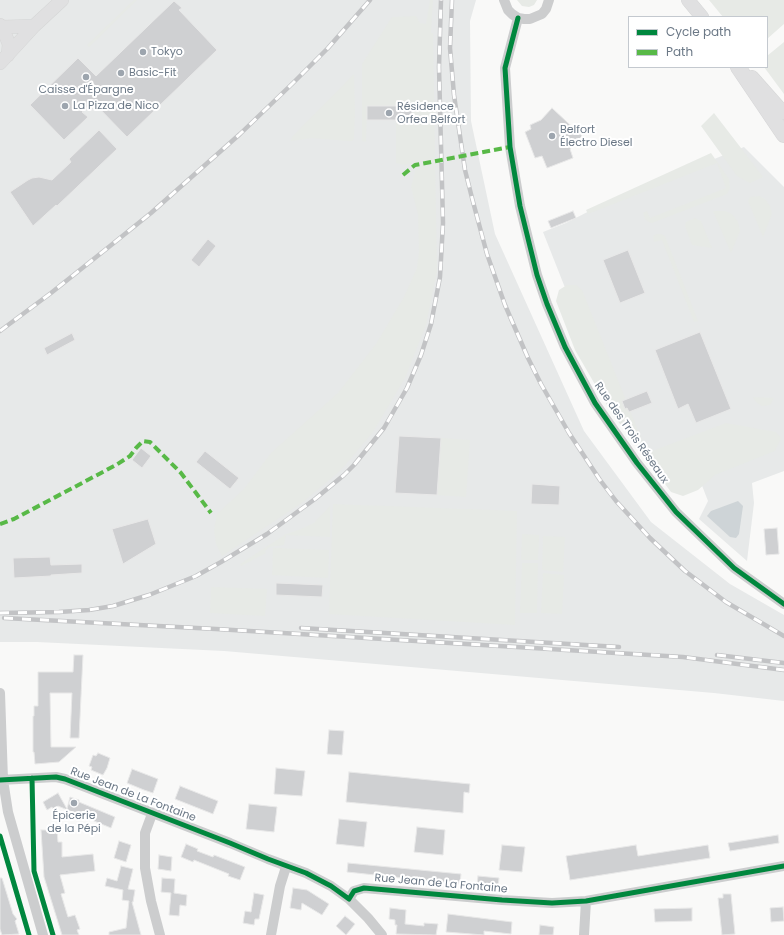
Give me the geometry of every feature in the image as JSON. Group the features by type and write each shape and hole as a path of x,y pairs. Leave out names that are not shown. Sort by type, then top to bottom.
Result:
{"highway":[{"path":"739,68 784,135"}],"main road":[{"path":"34,26 50,0"},
{"path":"4,59 34,26 62,0"},
{"path":"688,0 701,16"},
{"path":"4,59 9,44 1,26 34,26"},
{"path":"744,68 784,113"}],"street":[{"path":"504,0 508,10 518,18 530,19 536,17 546,9 549,0"},
{"name":"Rue des Trois Réseaux","path":"518,18 505,68 510,147 520,206 537,275 565,347 595,403 636,462 676,512 734,568 784,604"},
{"path":"0,693 1,780 8,812 43,935"},
{"name":"Rue Jean de La Fontaine","path":"1,780 56,777 65,779 286,867 306,873 331,886 348,899 354,891 364,888 502,900 552,902 586,901 784,866"},
{"path":"152,814 146,833 145,868 151,901 160,935"},
{"path":"272,935 280,886 286,867"},
{"path":"348,899 368,918 382,935"},
{"path":"584,935 586,901"}],"shaded area":[{"path":"0,0 476,0 470,21 471,121 495,234 584,431 651,522 730,584 784,615 784,701 714,693 224,651 37,642 0,642"},
{"path":"134,0 137,0 89,47 87,45"},
{"path":"430,0 433,0 431,33 433,33 437,271 426,325 405,378 373,432 341,470 303,502 222,556 216,544 214,530 217,514 244,489 271,453 338,393 376,344 404,297 417,268 419,251 418,214 411,187 416,167 432,164 432,160 404,165 396,163 396,120 411,106 367,106 366,142 362,141 362,64 392,17 416,16 420,23 426,24"},
{"path":"517,0 537,0 534,5 529,7 522,6"},
{"path":"709,0 784,0 784,24 768,38 768,16 722,16"},
{"path":"784,42 784,94 765,68 768,68 768,55"},
{"path":"354,74 354,139 352,141 347,141 312,138 291,141 292,137"},
{"path":"714,113 763,177 750,183 737,176 701,126"},
{"path":"744,147 784,187 784,471 752,483 754,503 747,561 699,519 708,501 701,483 671,488 609,399 543,232 566,223 605,203"},
{"path":"711,153 729,179 730,188 727,194 652,223 645,219 643,213 647,211 650,218 726,188 717,163 588,214 586,210"},
{"path":"759,196 765,199 770,206 772,214 763,237 748,201 750,197"},
{"path":"713,211 725,211 732,214 738,222 740,231 731,253"},
{"path":"695,218 701,221 712,248 692,245 685,226 686,222"},
{"path":"657,234 665,236 698,321 694,322 662,240 654,242 653,236"},
{"path":"567,285 576,285 582,290 647,453 726,423 776,432 781,438 775,451 715,475 698,490 683,496 671,492 611,412 575,350 556,301 559,290"},
{"path":"753,397 774,398 770,405 762,406 756,402"},
{"path":"441,438 470,440 466,497 437,495"},
{"path":"738,501 743,506 739,534 736,538 730,537 707,516 711,511"},
{"path":"333,504 517,511 515,625 329,614"},
{"path":"330,506 330,537 286,535 284,545 269,547 265,551 266,553 241,566 240,564 286,534 314,523"},
{"path":"522,534 539,535 538,560 521,560"},
{"path":"543,536 565,537 563,572 542,570"},
{"path":"273,548 329,550 328,578 272,575"},
{"path":"522,563 538,563 537,613 520,613"},
{"path":"543,573 564,575 562,614 541,613"},
{"path":"211,587 267,589 265,616 210,613"}],"building":[{"path":"174,1 182,8 179,10 217,50 127,137 93,102 82,112 88,117 64,140 30,105 78,58 96,76"},
{"name":"Résidence Orfea Belfort","path":"367,106 412,106 412,120 367,120"},
{"path":"552,108 582,136 570,149 573,158 547,168 542,156 535,158 525,132 531,129 530,125 541,120"},
{"path":"99,130 117,149 57,206 56,205 33,226 10,192 32,178 39,177 52,180 71,162 69,159"},
{"path":"573,211 576,218 551,228 548,221"},
{"path":"208,239 216,246 199,267 191,260"},
{"path":"628,250 645,293 620,303 603,260"},
{"path":"700,332 731,409 696,423 688,404 678,409 655,350"},
{"path":"72,333 75,340 47,355 44,348"},
{"path":"647,391 652,403 629,412 627,408 625,409 622,401"},
{"path":"399,436 441,438 437,495 395,493"},
{"path":"141,448 151,456 142,468 132,460"},
{"path":"205,451 239,478 230,489 196,462"},
{"path":"532,484 560,486 559,505 531,504"},
{"path":"148,519 156,544 123,564 112,529"},
{"path":"777,528 779,554 766,555 764,529"},
{"path":"50,557 51,565 82,564 82,573 14,578 13,558"},
{"path":"276,583 323,585 322,597 276,595"},
{"path":"74,655 83,655 79,738 70,738 72,693 50,693 51,747 76,747 59,762 35,764 33,752 33,716 34,706 38,706 38,672 73,672"},
{"path":"329,730 344,731 342,755 327,754"},
{"path":"98,753 110,758 103,775 91,770 92,767 89,766 93,755 96,756"},
{"path":"276,768 305,771 302,796 274,794"},
{"path":"132,769 158,779 153,793 127,783"},
{"path":"349,772 470,784 469,793 464,792 463,813 346,802"},
{"path":"180,786 218,801 213,814 175,799"},
{"path":"58,793 67,809 70,797 115,817 111,828 58,806 47,810 43,802"},
{"path":"249,804 277,807 274,832 246,829"},
{"path":"339,819 367,822 364,847 336,844"},
{"path":"417,827 445,830 443,855 414,852"},
{"path":"41,830 57,830 58,842 62,842 62,857 93,854 95,871 60,875 65,893 61,894 68,917 75,915 80,929 77,930 79,935 62,935 44,877"},
{"path":"778,835 779,843 730,851 728,843"},
{"path":"119,841 131,845 126,862 114,858"},
{"path":"186,844 198,849 197,851 213,857 214,855 245,867 240,880 194,860 193,862 181,857"},
{"path":"502,845 525,847 522,872 499,870"},
{"path":"636,845 638,856 708,845 710,858 570,880 566,856"},
{"path":"159,855 172,857 171,871 158,869"},
{"path":"348,863 461,874 460,884 347,872"},
{"path":"121,866 133,869 128,889 135,890 132,902 141,935 109,935 109,932 126,928 129,901 122,900 123,890 105,886 107,878 117,881"},
{"path":"478,876 499,878 498,887 477,885"},
{"path":"0,878 2,878 13,914 17,919 15,921 19,934 2,935 0,929"},
{"path":"162,878 175,879 174,893 187,895 186,906 180,905 179,916 169,915 171,893 161,892"},
{"path":"293,888 307,890 329,904 322,915 302,903 301,910 290,908"},
{"path":"254,893 264,895 259,919 255,919 254,925 243,923 245,911 251,912"},
{"path":"723,894 731,894 735,934 722,935 718,898 723,898"},
{"path":"783,907 784,921 771,922 770,908"},
{"path":"390,908 406,910 405,924 424,926 424,923 438,924 436,935 396,934 397,925 395,925 395,920 389,919"},
{"path":"692,908 692,921 655,922 654,909"},
{"path":"448,914 512,922 511,934 484,931 484,935 446,932"},
{"path":"345,916 355,924 346,935 336,926"},
{"path":"540,925 554,927 553,935 539,935"}],"railway":[{"path":"0,331 51,293 151,213 240,134 328,48 370,0"},
{"path":"0,613 59,612 89,610 113,606 149,595 196,576 267,534 315,499 354,465 384,428 407,388 421,355 431,324 440,277 443,223 439,67 441,0"},
{"path":"452,0 450,48 454,95 465,170 487,254 505,305 541,384 569,433 600,480 616,501 650,538 685,571 726,602 784,636"},
{"path":"4,618 683,657 784,670"},
{"path":"301,628 619,647"},
{"path":"717,655 784,663"}],"marked path":[{"path":"403,175 415,165 510,147"},
{"path":"0,524 14,519 116,465 130,456 143,441 150,442 181,473 211,513"}],"cycle path":[{"path":"518,18 505,68 510,147 520,206 537,275 565,347 595,403 637,463 676,512 734,568 784,604"},
{"path":"0,780 56,777 65,779 306,873 331,886 349,899 354,891 364,888 552,903 586,901 784,866"},
{"path":"32,778 34,871 53,935"},
{"path":"0,836 29,935"}],"place":[{"name":"Tokyo","path":"143,52"},
{"name":"Basic-Fit","path":"121,73"},
{"name":"Caisse d'Épargne","path":"86,77"},
{"name":"La Pizza de Nico","path":"65,106"},
{"name":"Résidence Orfea Belfort","path":"389,113"},
{"name":"Belfort Électro Diesel","path":"552,136"},
{"name":"Épicerie de la Pépi","path":"74,803"}]}
